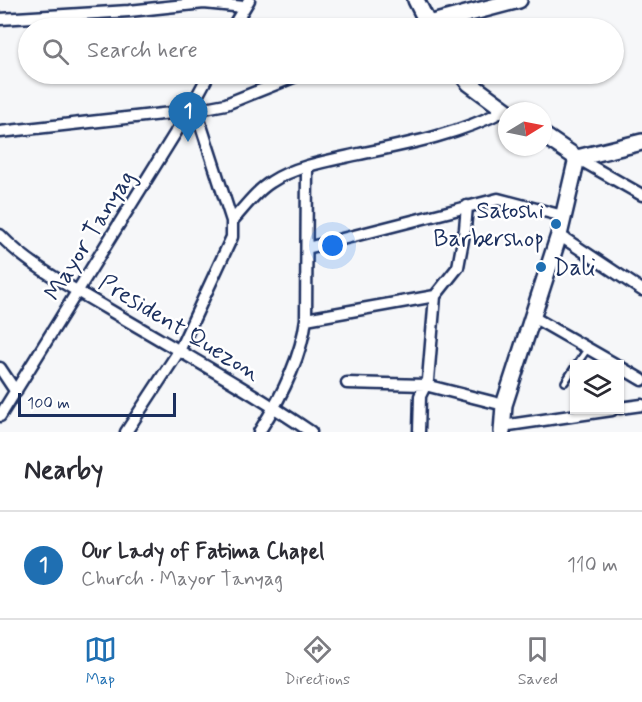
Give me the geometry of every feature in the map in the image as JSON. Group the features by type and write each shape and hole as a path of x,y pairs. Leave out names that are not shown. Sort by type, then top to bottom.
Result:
{"street":[{"path":"416,0 420,18"},
{"path":"464,18 519,0"},
{"path":"18,18 129,12 202,2 246,4 238,18"},
{"path":"0,19 18,18"},
{"name":"Mayor Tanyag","path":"0,416 192,110 204,84"},
{"path":"0,132 192,110 238,100 277,84"},
{"path":"470,84 498,104"},
{"path":"126,432 179,351 232,237 232,221 192,110"},
{"path":"232,221 271,182 288,173 320,163 417,142 498,114"},
{"path":"552,141 642,195"},
{"path":"577,158 642,142"},
{"path":"577,158 558,235 504,405 502,429 589,414"},
{"path":"259,432 275,407 299,352 306,319 307,167"},
{"path":"307,248 498,199 563,216"},
{"path":"419,432 420,396 428,380 435,296 458,267 467,206"},
{"name":"President Quezon","path":"0,235 18,252 79,291 275,407 311,432"},
{"path":"558,235 642,290"},
{"path":"306,319 435,296"},
{"path":"532,316 608,360"},
{"path":"0,368 16,392"},
{"path":"624,369 642,380"},
{"path":"347,383 425,385 504,405"},
{"path":"624,407 642,405"}],"lane":[{"path":"580,360 588,348"},
{"path":"565,382 570,375"}],"place":[{"name":"Our Lady of Fatima Chapel","path":"188,142"},
{"name":"Satoshi Barbershop","path":"556,224"},
{"name":"Dali","path":"541,267"}]}
